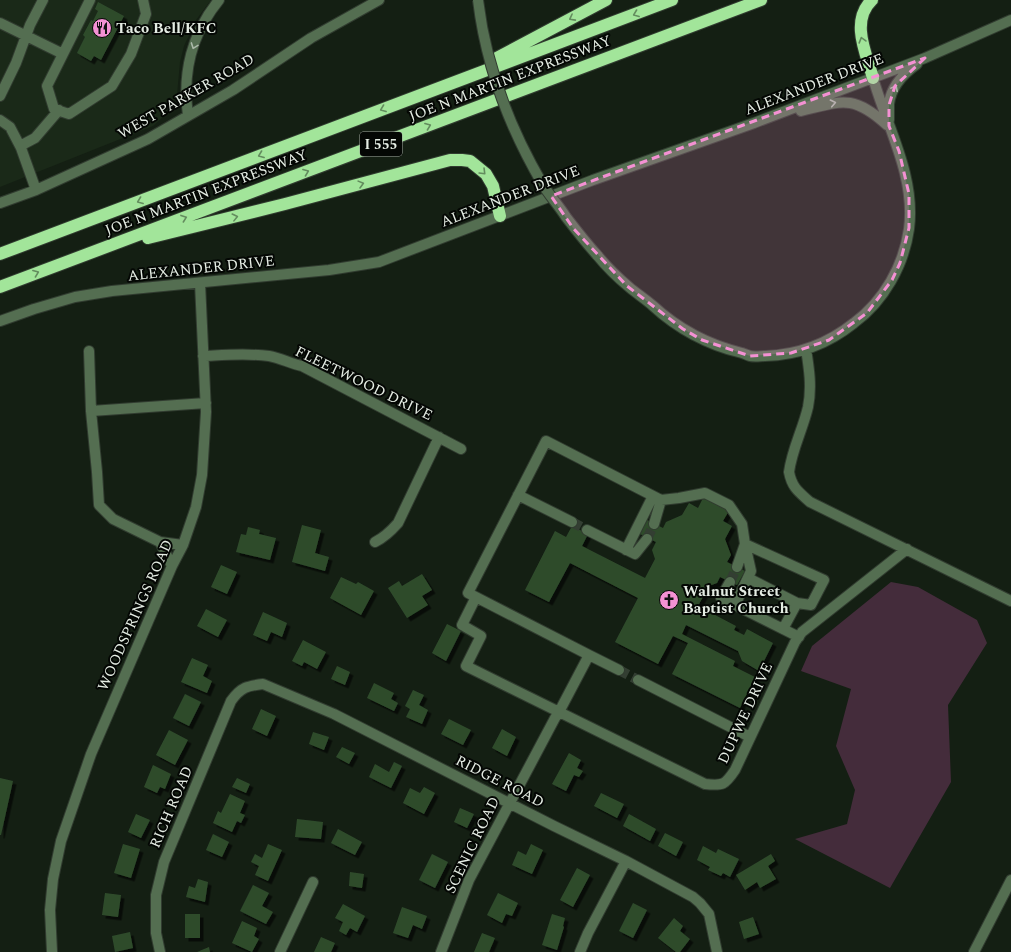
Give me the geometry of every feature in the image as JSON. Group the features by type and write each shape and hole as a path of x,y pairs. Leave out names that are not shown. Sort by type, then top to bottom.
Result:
{"highway":[{"path":"445,85 606,0"},
{"name":"JOE N MARTIN EXPRESSWAY","path":"0,254 672,0"},
{"name":"JOE N MARTIN EXPRESSWAY","path":"0,287 761,0"},
{"path":"872,0 864,12 860,22 860,31 873,78"},
{"path":"88,254 450,160 470,161 486,174 493,186 500,216"}],"street":[{"path":"0,96 43,0"},
{"path":"90,0 47,86 54,109 68,114 112,86 131,54 146,14 143,0"},
{"name":"WEST PARKER ROAD","path":"0,203 36,190 148,139 233,90 311,38 379,0"},
{"path":"478,0 484,42 502,98 515,131 544,186 573,228 604,263 628,286 683,329 702,340 750,356 776,355 806,349 829,340 867,313 892,280 900,263 909,228 909,194 899,151 880,103 873,78"},
{"path":"188,115 186,88 188,66 192,51 215,1"},
{"name":"ALEXANDER DRIVE","path":"0,321 75,297 112,291 330,270 379,262 593,180 754,123 873,78 925,58 1011,20"},
{"path":"0,22 63,54"},
{"path":"889,126 889,105 895,86 908,71 925,58"},
{"path":"754,123 840,102 852,103 871,111 889,126"},
{"path":"20,146 35,138 59,110"},
{"path":"0,120 10,127 20,146 36,190"},
{"name":"WOODSPRINGS ROAD","path":"52,952 50,910 53,879 61,841 91,754 172,566 183,545 196,507 202,475 206,403 200,282"},
{"path":"806,349 810,374 810,395 789,472 790,480 800,495 810,502 1011,601"},
{"path":"89,351 91,411 99,504 113,519 160,542 183,545"},
{"name":"FLEETWOOD DRIVE","path":"203,356 248,354 268,356 302,366 461,449"},
{"path":"91,411 206,403"},
{"path":"375,542 388,534 398,523 439,437"},
{"path":"619,670 468,593 546,441 657,498 680,498 705,494 729,505 742,524 745,544 752,571 735,605"},
{"path":"518,495 572,522"},
{"path":"654,524 657,498"},
{"path":"626,550 657,498"},
{"path":"587,530 635,554 647,539"},
{"path":"160,542 172,566"},
{"path":"737,567 745,544"},
{"path":"745,544 824,580 811,605 797,603 748,578"},
{"name":"DUPWE DRIVE","path":"559,712 568,715 705,784 719,786 726,783 735,770 795,642 806,628 907,549"},
{"path":"730,582 721,598 799,637"},
{"path":"476,597 462,625 481,636 466,666 559,712"},
{"path":"784,629 797,603"},
{"name":"SCENIC ROAD","path":"441,952 469,880 554,718 559,712 589,655"},
{"path":"638,680 750,737"},
{"name":"RIDGE ROAD","path":"248,687 255,684 267,685 334,714 626,861 693,897 709,914 717,952"},
{"name":"RICH ROAD","path":"160,952 156,925 156,895 164,862 231,701 240,690 248,687"},
{"path":"580,952 588,933 626,861"},
{"path":"974,952 1011,880"},
{"path":"280,952 313,882"}],"highlighted area":[{"path":"925,58 895,86 889,105 889,126 899,151 909,194 909,228 900,263 892,280 867,313 829,340 791,353 750,356 702,340 683,329 627,286 573,228 551,196"}],"shaded area":[{"path":"0,0 211,0 196,20 184,46 180,62 177,95 170,109 153,126 0,187"},
{"path":"891,582 918,587 977,620 987,643 948,705 951,782 890,888 795,839 847,824 855,790 836,746 851,689 801,671 812,646"}],"building":[{"name":"Taco Bell/KFC","path":"98,2 124,16 101,60 94,56 91,61 77,53 85,37 83,35 98,11 95,9"},
{"name":"Walnut Street Baptist Church","path":"704,496 730,509 723,521 732,526 725,539 731,555 727,562 745,571 737,585 720,577 717,583 709,586 698,606 736,626 734,630 744,635 747,629 773,643 759,671 742,661 738,651 686,625 682,634 735,661 733,666 755,677 740,708 672,674 688,643 673,636 658,664 615,642 638,598 570,563 549,602 525,590 555,531 566,537 572,526 588,534 582,546 645,578 655,559 652,550 656,542 638,533 645,519 663,528 666,522 682,515 689,503 698,508"},
{"path":"302,525 321,530 315,553 329,557 325,571 292,562"},
{"path":"248,527 260,530 259,534 276,538 270,560 236,552 241,534 246,535"},
{"path":"221,565 237,572 227,594 211,587"},
{"path":"422,574 432,590 422,596 428,605 407,618 388,588 399,581 402,586"},
{"path":"341,577 356,584 358,582 374,591 361,615 330,598"},
{"path":"206,609 227,620 218,637 197,626"},
{"path":"263,612 287,623 282,637 271,632 267,641 253,635"},
{"path":"447,624 461,631 446,661 432,653"},
{"path":"303,640 326,652 317,669 304,662 302,666 292,661"},
{"path":"192,658 208,665 203,676 212,681 207,693 181,682"},
{"path":"337,666 350,672 345,685 331,679"},
{"path":"374,683 394,693 391,699 398,703 394,711 367,698"},
{"path":"413,690 424,695 419,705 428,710 422,724 406,717 410,709 405,706"},
{"path":"185,694 201,702 189,726 173,718"},
{"path":"261,709 276,716 267,736 252,729"},
{"path":"449,719 471,730 463,745 441,734"},
{"path":"502,729 516,737 507,756 492,748"},
{"path":"169,730 188,740 175,765 156,755"},
{"path":"313,732 329,737 324,750 309,744"},
{"path":"342,747 355,753 349,764 336,757"},
{"path":"569,753 581,760 577,768 583,771 579,777 574,775 566,791 552,784"},
{"path":"394,762 402,766 391,788 369,777 375,764 389,772"},
{"path":"153,765 171,774 165,789 160,787 157,793 144,787"},
{"path":"0,778 13,781 1,835 0,835"},
{"path":"237,778 250,784 246,793 232,787"},
{"path":"424,787 435,793 424,814 403,803 410,788 420,793"},
{"path":"601,793 624,804 617,818 594,806"},
{"path":"230,794 245,801 240,813 245,815 241,823 237,821 232,832 213,823 218,811 221,813"},
{"path":"460,808 474,814 467,828 454,822"},
{"path":"136,814 150,820 141,838 128,832"},
{"path":"629,814 656,829 650,841 623,826"},
{"path":"297,819 323,822 321,839 295,837"},
{"path":"338,829 362,842 355,855 331,843"},
{"path":"665,833 683,842 676,856 658,846"},
{"path":"213,834 229,842 222,857 206,850"},
{"path":"123,844 140,849 131,878 114,873"},
{"path":"268,844 282,850 268,881 255,875 259,866 251,862 255,854 262,858"},
{"path":"531,844 543,850 532,874 512,865 518,851 526,855"},
{"path":"703,846 716,853 718,849 739,859 730,877 723,873 721,876 708,870 710,867 697,860"},
{"path":"432,854 448,862 435,888 419,880"},
{"path":"771,854 775,861 768,866 776,879 760,888 757,882 745,890 736,875"},
{"path":"577,868 590,875 573,907 560,900"},
{"path":"350,872 364,874 362,888 349,886"},
{"path":"198,879 208,882 205,902 186,897 189,886 195,888"},
{"path":"253,885 269,893 262,906 273,912 266,924 240,911"},
{"path":"105,893 121,895 118,917 102,915"},
{"path":"498,893 518,903 512,916 506,914 502,923 487,915"},
{"path":"633,903 647,910 633,938 619,931"},
{"path":"343,904 365,916 357,932 350,928 346,935 339,931 343,922 335,918"},
{"path":"402,907 427,916 422,929 413,925 408,938 393,933"},
{"path":"185,914 200,914 200,938 185,938"},
{"path":"552,914 565,918 564,927 557,950 542,945"},
{"path":"753,917 759,934 744,939 739,922"},
{"path":"674,918 683,926 680,931 690,939 680,952 676,952 658,938"},
{"path":"242,921 257,928 254,936 259,939 252,952 232,943"},
{"path":"130,932 133,948 115,952 112,936"},
{"path":"482,933 495,938 489,952 474,952"},
{"path":"321,937 335,943 331,952 314,952"},
{"path":"209,947 210,952 197,952"}],"tunnel":[{"path":"572,522 587,530"},
{"path":"647,539 654,524"},
{"path":"730,582 737,567"},
{"path":"619,670 638,680"}],"place":[{"name":"Taco Bell/KFC","path":"102,28"},
{"name":"Walnut Street Baptist Church","path":"669,600"}]}
